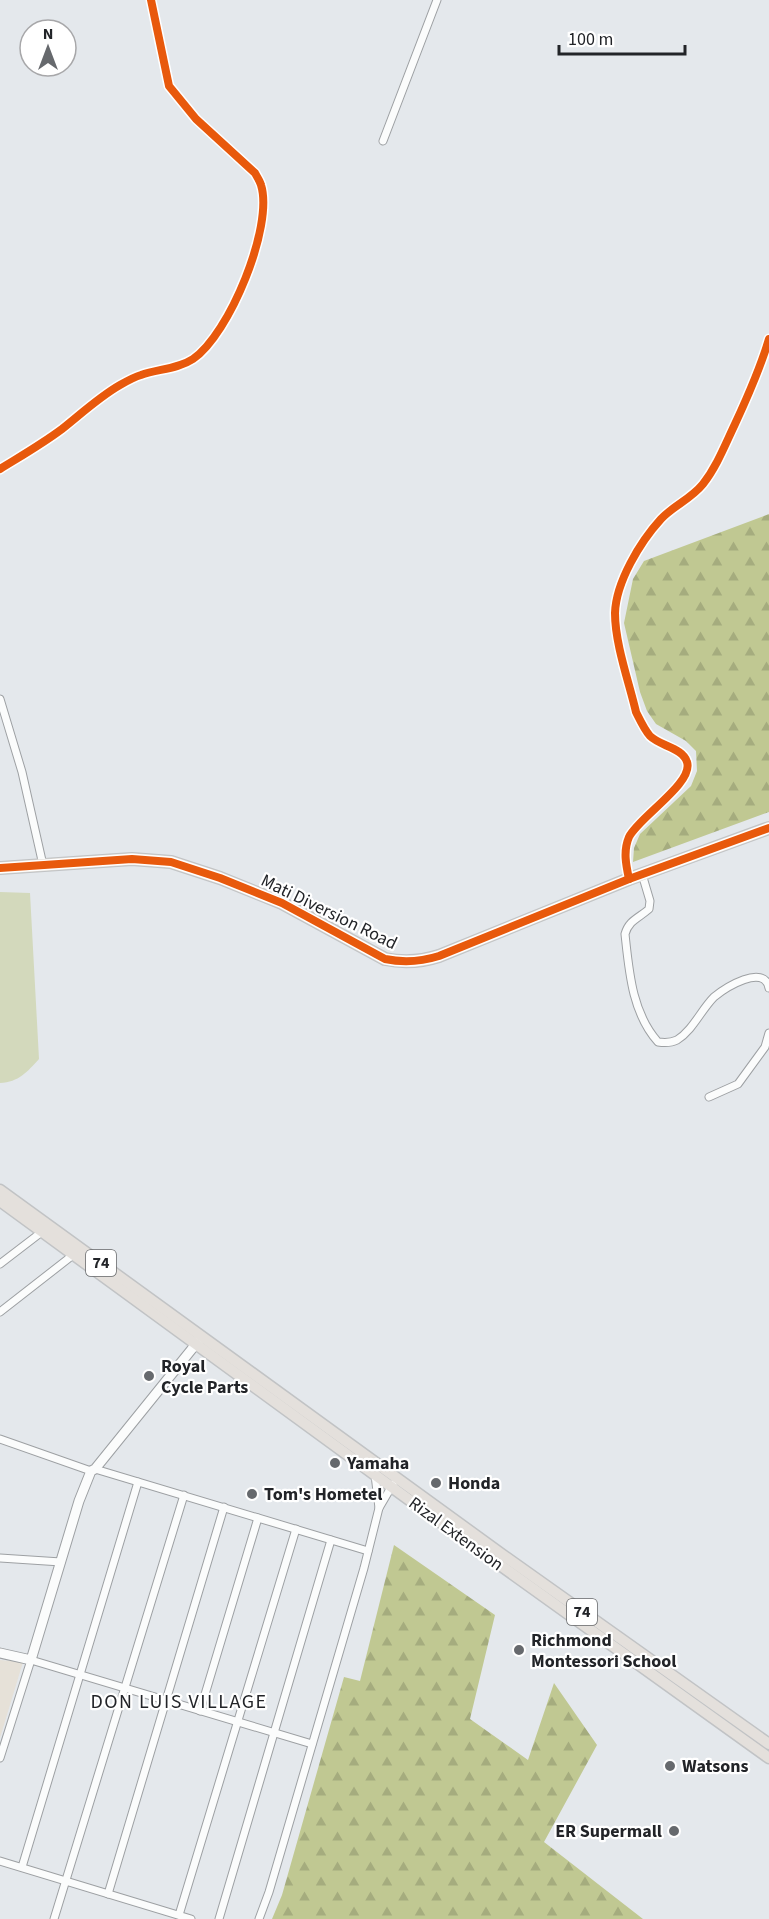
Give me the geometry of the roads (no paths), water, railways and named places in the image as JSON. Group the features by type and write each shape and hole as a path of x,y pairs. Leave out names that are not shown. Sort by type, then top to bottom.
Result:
{"highway":[{"name":"Mati Diversion Road","path":"0,868 132,859 171,861 282,903 384,959 415,962 439,956 629,879 769,828"}],"main road":[{"name":"Rizal Extension","path":"0,1190 199,1341 377,1471 769,1744"},
{"name":"Rizal Extension","path":"0,1201 199,1341"},
{"name":"Rizal Extension","path":"394,1482 769,1758"}],"street":[{"path":"0,469 58,432 118,386 139,375 182,364 194,358 220,328 237,302 247,278 262,213 261,184 255,173 196,119 169,86 151,0"},
{"path":"383,141 437,0"},
{"path":"629,879 625,852 629,838 638,824 686,776 689,766 686,758 651,737 639,718 617,633 615,613 617,600 634,556 648,535 662,518 693,495 716,465 760,370 769,339"},
{"path":"0,699 22,772 43,865"},
{"path":"642,874 650,901 649,909 627,926 625,934 633,992 645,1022 658,1042 676,1041 716,996 746,979 757,976 764,978 769,988"},
{"path":"709,1097 738,1084 765,1047 769,1033"},
{"path":"0,1264 43,1231"},
{"path":"0,1311 74,1255"},
{"path":"0,1758 82,1490 93,1470 199,1341"},
{"path":"0,1439 93,1470 369,1551"},
{"path":"259,1919 269,1892 369,1551 379,1508 377,1471"},
{"path":"21,1867 138,1482"},
{"path":"379,1508 394,1482"},
{"path":"54,1919 184,1495"},
{"path":"108,1894 224,1507"},
{"path":"200,1710 258,1518"},
{"path":"179,1915 296,1529"},
{"path":"219,1919 331,1540"},
{"path":"0,1558 60,1562"},
{"path":"0,1653 31,1660 312,1744"},
{"path":"0,1861 191,1919"}],"place":[{"name":"Royal Cycle Parts","path":"149,1376"},
{"name":"Yamaha","path":"335,1463"},
{"name":"Honda","path":"436,1483"},
{"name":"Tom's Hometel","path":"252,1494"},
{"name":"Richmond Montessori School","path":"519,1650"},
{"name":"Watsons","path":"670,1766"},
{"name":"ER Supermall","path":"674,1831"}],"district":[{"name":"DON LUIS VILLAGE","path":"179,1702"}]}
